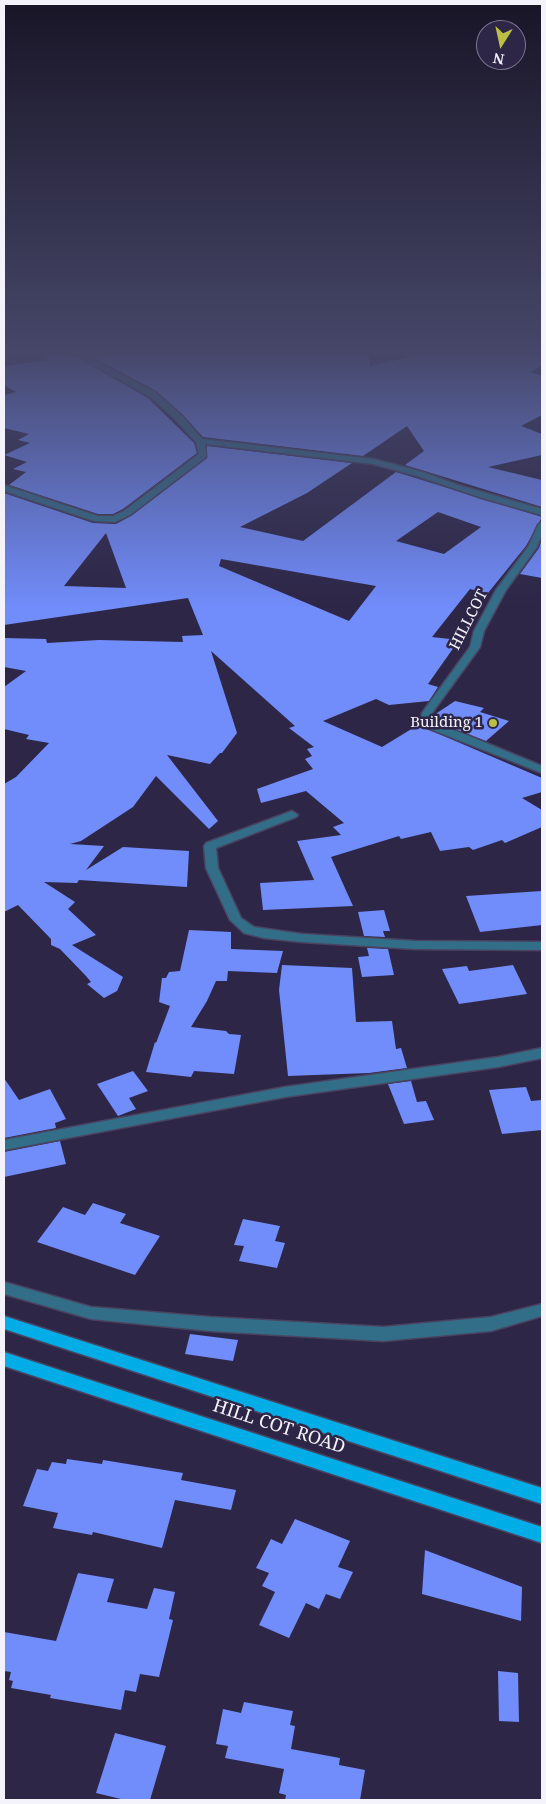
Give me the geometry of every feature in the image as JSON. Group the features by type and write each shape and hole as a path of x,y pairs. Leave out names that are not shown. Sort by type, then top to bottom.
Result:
{"main road":[{"name":"HILL COT ROAD","path":"4,1324 542,1496"},
{"name":"HILL COT ROAD","path":"4,1360 542,1535"}],"street":[{"path":"4,488 97,519 116,519 127,513 203,455 200,441 373,462 542,512"},
{"name":"HILLCOT","path":"542,525 532,548 501,590 479,631 475,647 427,713 425,725 458,735 542,770"},
{"path":"292,815 210,846 212,868 220,886 236,920 249,930 264,934 302,938 415,944 542,946"},
{"path":"4,1145 285,1092 498,1062 542,1053"},
{"path":"4,1288 91,1313 210,1324 383,1334 491,1324 542,1310"}],"building":[{"path":"190,439 194,443 197,453 123,509 113,514 98,514 9,485 26,472 13,469 27,462 4,455 30,443 18,440"},
{"path":"221,439 388,439 363,456"},
{"path":"416,439 542,439 542,455 488,467 542,480 542,507 405,465 424,451"},
{"path":"207,446 352,463 307,493 240,527 303,541 396,472 542,517 526,546 488,593 470,589 432,637 459,640 428,684 438,687 429,701 389,705 376,699 323,721 382,747 418,725 542,778 542,792 522,798 542,810 542,827 505,843 502,840 473,850 469,847 440,851 431,832 401,839 399,836 331,857 353,906 263,910 260,883 314,880 297,841 341,835 333,827 344,823 306,791 261,803 257,789 313,769 305,759 312,756 307,749 314,747 289,728 295,726 211,651 237,733 222,753 210,764 167,755 218,821 209,829 156,776 133,807 81,841 70,844 104,846 86,870 123,847 189,851 187,887 79,880 77,883 44,882 75,902 68,909 96,935 72,945 123,977 117,991 104,998 87,984 91,982 86,976 60,949 51,945 51,939 18,905 4,912 4,784 16,777 49,743 26,739 29,735 4,729 4,687 26,671 4,667 4,638 46,639 47,643 99,640 183,642 182,636 203,635 188,598 4,625 4,493 93,523 116,524 131,516 207,458","holes":["438,512 481,527 444,554 396,541","106,533 126,588 64,586","221,559 376,586 349,621 219,566"]},
{"path":"542,539 542,578 520,574 539,548"},
{"path":"455,701 484,708 480,712 509,721 486,741 433,722 434,715"},
{"path":"542,891 542,925 480,932 466,896"},
{"path":"384,910 390,931 383,931 385,937 364,936 358,912"},
{"path":"189,930 231,932 231,949 283,951 277,973 228,971 227,981 216,981 207,1001 191,1027 226,1031 229,1034 241,1035 234,1074 194,1071 191,1077 146,1072 155,1042 170,1006 159,1002 162,978 166,978 169,972 180,971"},
{"path":"367,948 388,949 394,975 362,977 358,957 369,956"},
{"path":"282,965 352,968 356,1022 392,1021 396,1049 401,1048 407,1068 369,1073 288,1076 279,990"},
{"path":"513,965 527,994 459,1004 442,969 467,966 469,971"},
{"path":"133,1071 148,1091 129,1098 136,1109 118,1116 97,1084"},
{"path":"4,1078 19,1100 50,1089 66,1119 55,1123 56,1128 4,1138"},
{"path":"411,1081 417,1102 426,1101 434,1120 404,1124 388,1084"},
{"path":"526,1087 531,1101 542,1100 542,1130 502,1134 489,1090"},
{"path":"60,1141 66,1164 4,1177 4,1152"},
{"path":"93,1203 126,1214 120,1223 160,1236 135,1275 37,1242 63,1207 85,1215"},
{"path":"243,1219 280,1226 275,1241 285,1243 277,1268 239,1261 244,1246 234,1245"},
{"path":"190,1334 238,1340 233,1361 185,1354"},
{"path":"67,1459 102,1464 103,1460 183,1473 181,1480 236,1490 231,1510 175,1500 162,1548 93,1532 92,1535 53,1528 58,1513 23,1506 37,1469 48,1471 52,1462 66,1464"},
{"path":"295,1519 350,1541 338,1567 353,1572 340,1599 326,1594 319,1609 306,1603 289,1638 259,1625 275,1592 262,1586 269,1573 256,1568 271,1539 282,1544"},
{"path":"425,1550 522,1587 521,1621 422,1594"},
{"path":"78,1573 114,1579 107,1602 147,1609 154,1588 175,1592 169,1619 173,1620 159,1677 140,1674 136,1692 125,1690 121,1710 50,1698 51,1695 11,1688 13,1681 9,1680 11,1672 4,1671 4,1632 56,1641"},
{"path":"498,1671 518,1673 519,1722 499,1721"},
{"path":"244,1702 293,1711 290,1725 295,1726 291,1749 340,1758 339,1765 365,1770 360,1800 285,1800 286,1795 279,1793 284,1769 225,1758 228,1746 216,1744 223,1709 241,1713"},
{"path":"115,1733 166,1746 150,1800 125,1800 96,1793"}],"place":[{"name":"Building 1","path":"493,723"}]}
